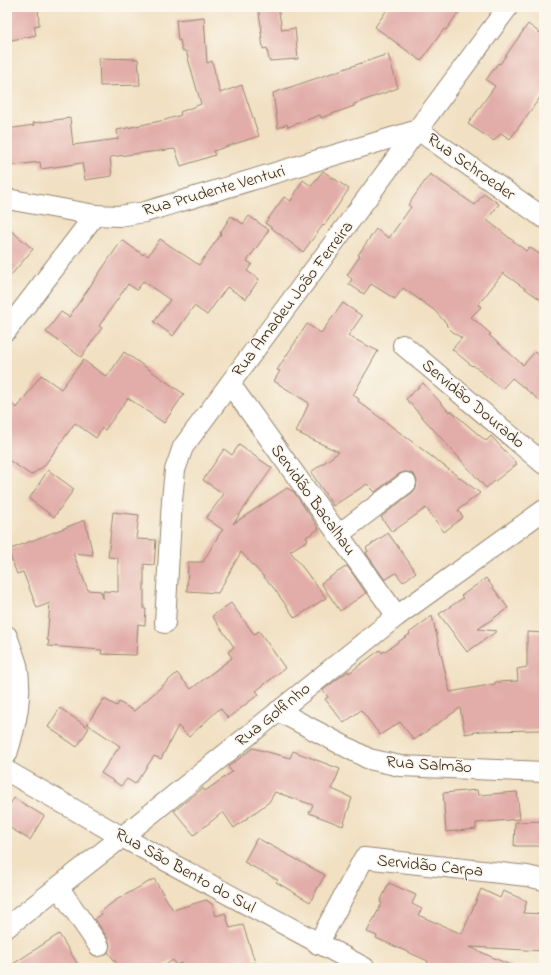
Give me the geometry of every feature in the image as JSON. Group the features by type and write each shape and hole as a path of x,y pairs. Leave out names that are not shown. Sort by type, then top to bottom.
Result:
{"street":[{"name":"Rua Amadeu João Ferreira","path":"166,623 172,500 175,470 183,447 508,7"},
{"name":"Rua Prudente Venturi","path":"7,199 95,215 119,216 145,212 418,130"},
{"name":"Rua Schroeder","path":"418,130 544,218"},
{"path":"7,330 95,215"},
{"name":"Servidão Dourado","path":"403,345 544,464"},
{"name":"Servidão Bacalhau","path":"230,384 397,616"},
{"path":"338,534 406,483"},
{"name":"Rua Golfinho","path":"7,927 59,888 397,616 544,510"},
{"path":"7,636 16,665 20,685 18,708 7,754"},
{"name":"Rua Salmão","path":"278,711 369,759 380,762 400,766 544,772"},
{"name":"Rua São Bento do Sul","path":"7,771 122,837 365,968"},
{"name":"Servidão Carpa","path":"318,944 364,858 527,876 544,880"},
{"path":"59,888 99,946"}],"building":[{"path":"7,7 38,7 39,25 34,26 36,35 7,41"},
{"path":"258,7 278,7 282,30 295,28 298,59 269,61 267,48 263,49"},
{"path":"389,7 462,7 421,61 375,27"},
{"path":"204,17 207,63 212,61 220,93 242,85 259,136 213,151 215,155 181,166 175,149 110,157 112,176 85,180 82,163 41,169 40,162 7,166 7,129 34,125 33,123 70,118 73,145 118,139 117,130 165,120 181,115 180,112 201,104 186,51 182,51 180,40 178,41 176,20"},
{"path":"528,24 544,36 544,92 510,139 501,133 494,141 468,124 495,86 486,80 498,63 500,64"},
{"path":"388,54 398,88 321,118 320,115 288,127 287,124 278,128 273,93"},
{"path":"99,58 138,59 140,85 100,86"},
{"path":"323,171 349,189 324,226 323,225 303,252 265,223 284,197 291,201 303,180 311,186"},
{"path":"430,174 475,205 484,193 499,204 487,220 526,251 529,247 544,257 544,302 503,273 478,305 481,307 471,317 523,365 535,352 544,360 544,404 512,378 502,389 473,365 472,366 452,349 462,338 455,334 446,325 447,324 434,310 403,288 395,299 371,284 364,294 349,284 352,279 347,275 360,256 358,255 376,229 389,238 411,207 408,205"},
{"path":"231,216 243,224 249,216 269,230 247,261 252,264 247,271 259,279 246,299 227,287 207,315 194,306 173,336 154,322 170,300 143,281 137,290 128,284 99,326 102,328 81,357 46,332 61,312 69,317 122,240 143,255 144,253 148,256 160,239 199,265 221,234 220,233"},
{"path":"7,227 33,249 7,280"},
{"path":"343,303 362,316 348,336 378,351 353,395 359,399 358,401 480,493 458,510 463,517 444,532 426,508 392,532 381,517 416,488 417,481 415,476 411,473 405,472 399,474 375,492 367,484 333,506 311,472 339,452 296,432 309,403 274,381 280,371 277,370 307,324 321,333"},
{"path":"124,352 184,394 164,423 128,398 105,430 102,428 96,438 75,423 44,466 31,475 7,459 7,400 17,408 41,375 61,389 83,360 107,377"},
{"path":"423,383 449,412 451,411 486,441 491,436 517,464 486,488 406,399"},
{"path":"239,445 272,468 233,524 287,488 294,492 319,529 306,537 308,540 290,551 326,598 295,618 273,587 241,552 218,593 187,591 188,562 203,562 223,530 206,518 224,494 203,480 224,449 232,455"},
{"path":"48,470 74,489 54,517 29,499"},
{"path":"113,512 139,515 136,539 156,540 154,565 144,564 144,609 146,609 145,625 138,624 136,655 101,654 102,650 48,646 49,640 47,640 50,603 37,608 23,572 17,574 8,550 85,520 93,555 73,553 88,590 101,591 103,599 103,591 118,592 118,558 108,557"},
{"path":"388,533 416,572 403,582 396,573 385,580 366,553 368,551 366,548"},
{"path":"347,566 366,593 340,611 321,583"},
{"path":"486,578 508,608 478,629 497,631 467,652 439,614 463,598 461,596"},
{"path":"231,603 254,634 259,631 285,668 256,691 259,694 228,718 220,708 189,737 178,726 161,759 154,756 135,784 127,779 121,786 101,773 120,746 87,724 104,699 117,706 119,702 134,711 177,673 191,689 232,658 228,652 234,647 212,616"},
{"path":"432,616 450,692 495,684 495,682 518,681 517,669 527,667 527,632 544,633 544,730 481,731 465,734 460,708 414,740 400,722 380,735 361,710 344,723 325,699 328,697 323,690 380,650 382,653 410,634 409,633"},
{"path":"60,708 89,728 77,747 48,727"},
{"path":"253,748 290,758 293,751 340,769 332,789 352,798 343,826 309,813 313,805 281,794 282,793 280,794 275,792 269,802 234,828 223,812 194,835 174,811 203,788 205,791 232,772 228,767"},
{"path":"477,790 478,795 517,792 520,819 476,823 476,829 446,832 443,793"},
{"path":"14,798 44,816 30,840 7,826 7,809"},
{"path":"544,821 544,846 514,846 515,822"},
{"path":"257,838 325,875 310,902 276,882 278,880 244,862"},
{"path":"154,879 173,910 206,900 212,904 216,916 225,913 230,928 243,925 255,962 235,968 183,968 181,963 176,965 173,960 161,968 120,968 108,952 110,945 108,939 95,919 102,914 100,912 116,900"},
{"path":"389,883 416,895 412,904 422,909 418,915 462,934 481,889 500,898 503,891 527,901 523,913 544,914 544,951 470,947 516,968 436,968 427,964 428,961 376,938 377,936 367,932 382,903 380,902"},
{"path":"59,934 80,968 7,968"}]}
